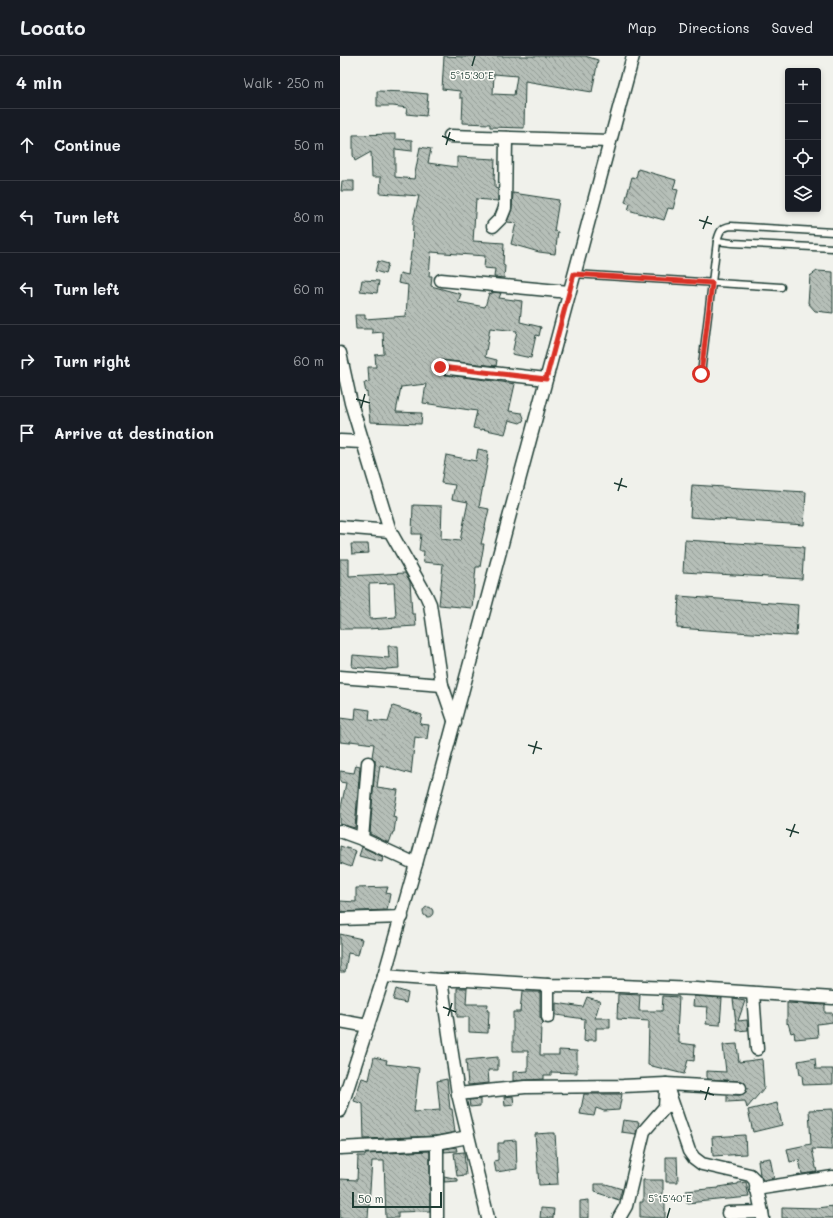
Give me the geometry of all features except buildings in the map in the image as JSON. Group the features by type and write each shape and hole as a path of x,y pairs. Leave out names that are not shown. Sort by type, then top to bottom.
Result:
{"street":[{"path":"341,1105 368,1026 402,917 633,56"},
{"path":"450,136 610,141"},
{"path":"493,226 501,218 505,208 506,138"},
{"path":"441,280 569,292"},
{"path":"340,353 351,403 390,531 430,604 442,685 455,723"},
{"path":"440,367 546,379"},
{"path":"340,441 363,442"},
{"path":"340,527 390,531"},
{"path":"340,677 442,685"},
{"path":"362,839 368,763"},
{"path":"340,831 362,839 416,864"},
{"path":"340,919 402,917"},
{"path":"384,976 548,985 696,989 833,998"},
{"path":"441,980 458,1094 488,1218"},
{"path":"548,985 548,1017"},
{"path":"754,993 757,1049"},
{"path":"340,1021 368,1026"},
{"path":"458,1094 525,1087 666,1084 740,1088"},
{"path":"666,1084 689,1151 694,1158 702,1164 750,1175 755,1180 762,1215 728,1213"},
{"path":"619,1218 626,1206 644,1131 665,1107 666,1084"},
{"path":"340,1148 437,1143 468,1137"},
{"path":"437,1143 437,1218"},
{"path":"756,1189 833,1177"}],"lane":[{"path":"701,374 717,241 723,228 731,226 833,232"},
{"path":"717,241 833,248"},
{"path":"574,274 781,288"}],"route":[{"path":"440,367 546,379 574,274 712,283 701,374"}]}
